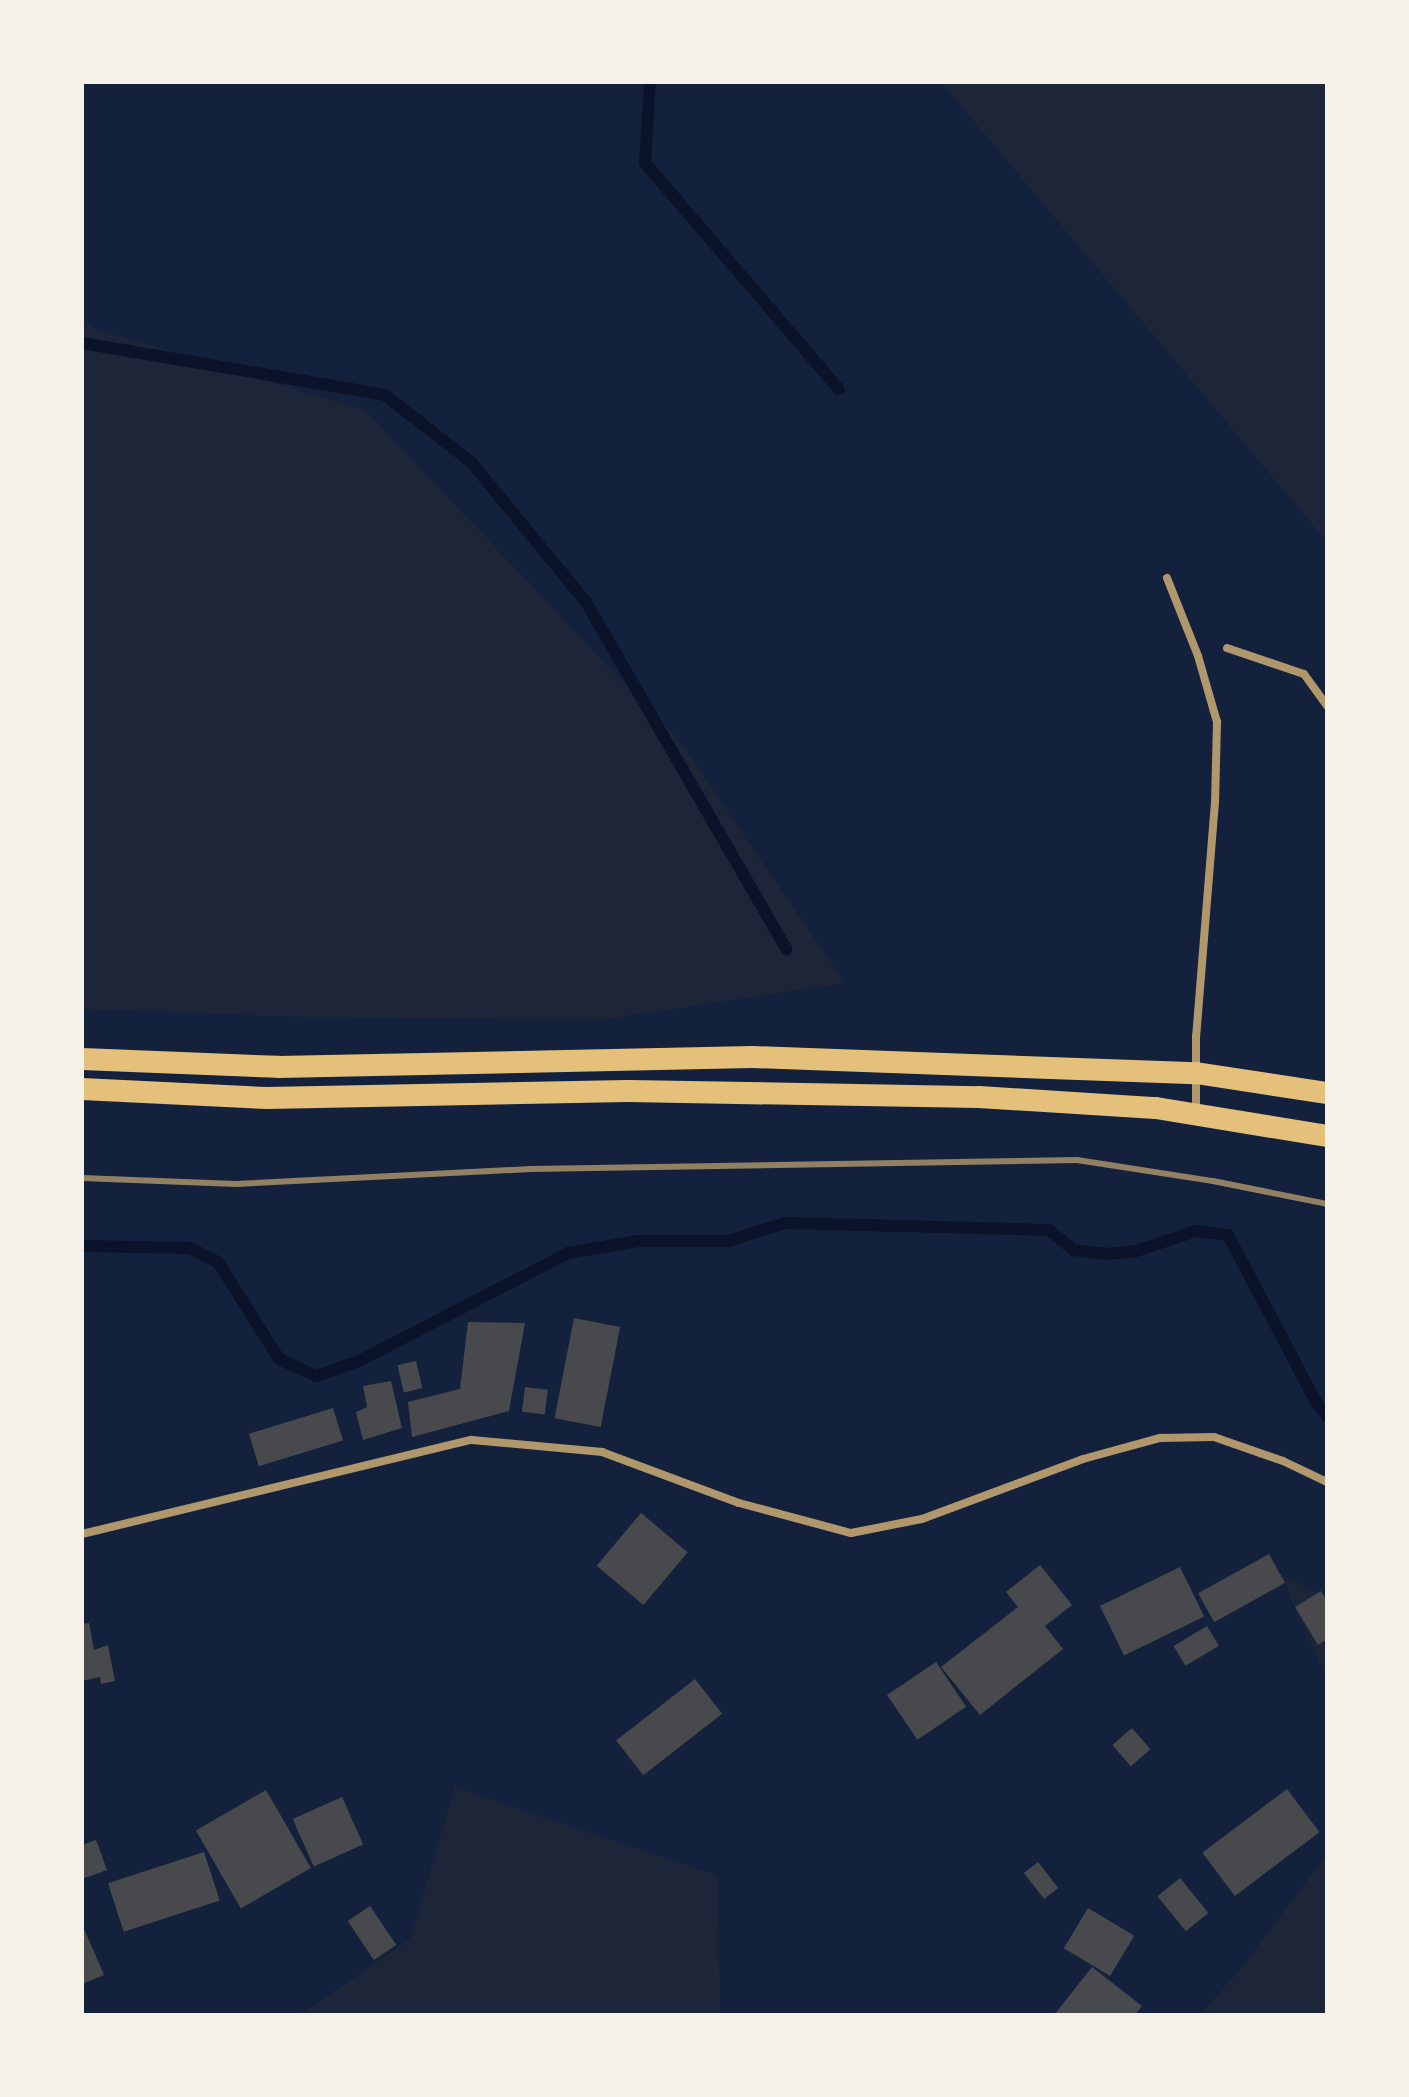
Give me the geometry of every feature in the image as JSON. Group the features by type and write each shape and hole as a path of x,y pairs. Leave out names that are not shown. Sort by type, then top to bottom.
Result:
{"highway":[{"path":"82,1059 278,1067 752,1057 1196,1073 1327,1093"},
{"path":"82,1089 267,1098 628,1091 979,1097 1156,1108 1327,1136"}],"street":[{"path":"1167,578 1198,656 1217,722 1196,1115"},
{"path":"1227,648 1304,674 1327,706"},
{"path":"82,1534 472,1440 602,1452 739,1503 851,1533 922,1519 1083,1459 1160,1438 1214,1437 1283,1461 1327,1482"}],"shaded area":[{"path":"939,82 1327,82 1327,542 956,100"},
{"path":"82,318 96,329 365,410 681,743 845,983 601,1020 305,1017 82,1009"},
{"path":"1281,1575 1327,1598 1327,1679"},
{"path":"455,1787 718,1876 720,2015 300,2015 410,1939"},
{"path":"1327,1854 1327,2015 1200,2015 1242,1967"}],"building":[{"path":"574,1318 620,1327 601,1427 555,1418"},
{"path":"468,1322 525,1323 509,1411 412,1437 408,1402 460,1389"},
{"path":"416,1361 422,1388 404,1393 397,1365"},
{"path":"391,1381 402,1428 363,1440 356,1412 367,1407 363,1386"},
{"path":"525,1387 548,1390 545,1415 522,1412"},
{"path":"333,1408 343,1441 259,1466 249,1434"},
{"path":"641,1513 688,1552 643,1605 597,1566"},
{"path":"1269,1554 1285,1583 1214,1622 1198,1593"},
{"path":"1040,1565 1072,1605 1045,1626 1063,1649 980,1715 941,1667 1018,1607 1006,1592"},
{"path":"1180,1567 1204,1616 1124,1655 1100,1606"},
{"path":"1321,1591 1327,1601 1327,1639 1318,1645 1295,1607"},
{"path":"89,1623 94,1650 108,1645 115,1681 101,1684 100,1677 82,1681 82,1624"},
{"path":"1207,1626 1219,1646 1185,1666 1174,1646"},
{"path":"936,1662 966,1707 917,1740 887,1695"},
{"path":"695,1679 722,1714 643,1775 616,1741"},
{"path":"1132,1728 1150,1749 1131,1766 1112,1745"},
{"path":"1287,1789 1319,1832 1235,1896 1202,1853"},
{"path":"266,1790 311,1868 241,1908 196,1830"},
{"path":"342,1797 363,1845 314,1866 293,1819"},
{"path":"96,1840 107,1870 82,1879 82,1845"},
{"path":"204,1852 220,1901 124,1932 108,1883"},
{"path":"1038,1862 1058,1888 1044,1899 1024,1873"},
{"path":"1180,1878 1208,1913 1186,1931 1157,1896"},
{"path":"370,1906 396,1945 374,1960 348,1921"},
{"path":"1088,1908 1134,1936 1110,1976 1064,1948"},
{"path":"85,1931 104,1975 82,1984 82,1932"},
{"path":"1092,1967 1142,2006 1135,2015 1054,2015"}],"waterway":[{"path":"650,82 645,163 839,389"},
{"path":"82,343 385,395 471,462 586,602 786,949"},
{"path":"82,1246 190,1248 218,1262 279,1359 316,1376 359,1361 568,1253 638,1241 728,1241 785,1223 1049,1230 1074,1250 1107,1254 1136,1251 1196,1231 1228,1235 1316,1402 1327,1416"}],"railway":[{"path":"82,1178 236,1184 531,1169 1077,1160 1213,1181 1327,1204"}]}
